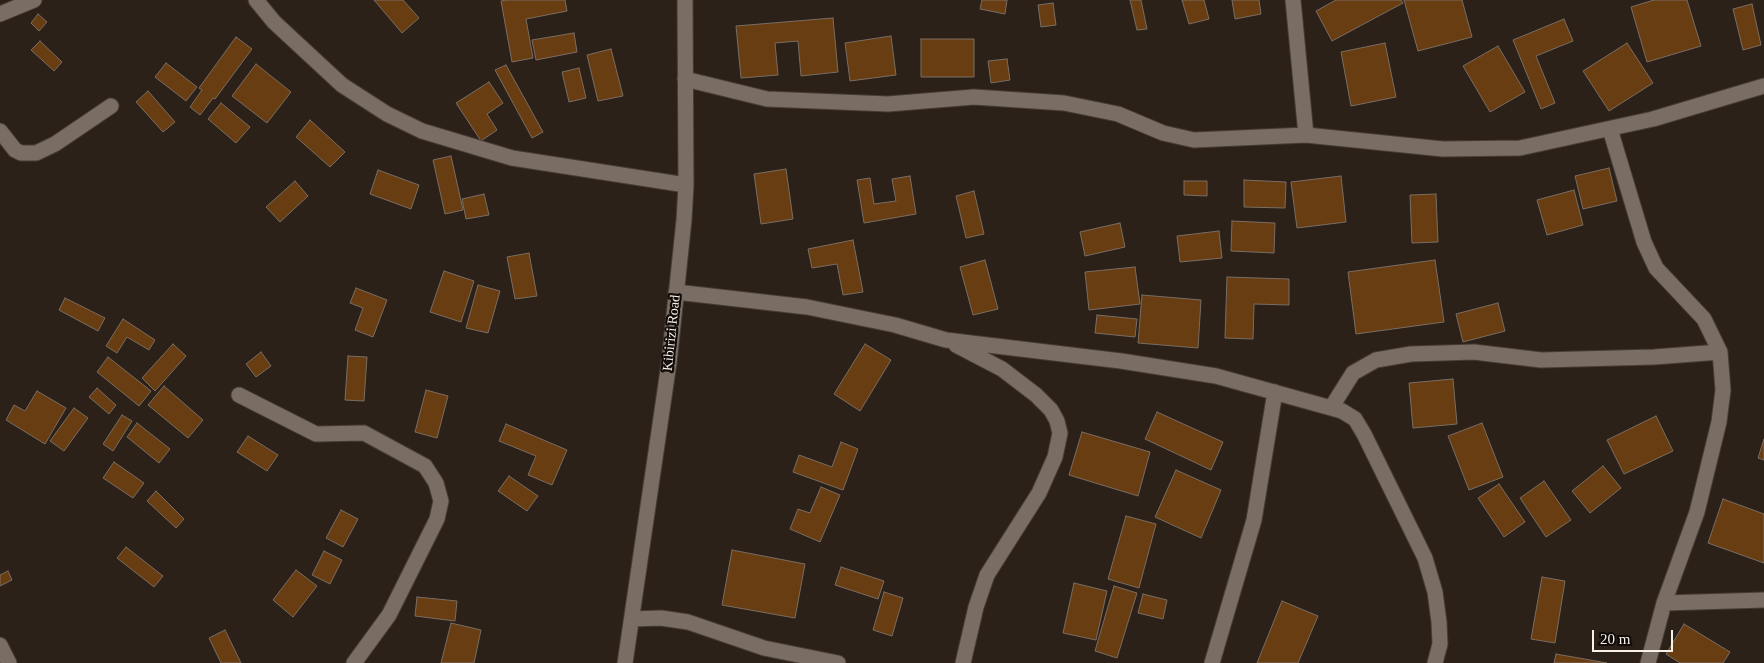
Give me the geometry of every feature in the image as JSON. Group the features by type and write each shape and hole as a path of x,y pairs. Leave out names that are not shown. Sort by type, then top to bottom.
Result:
{"street":[{"path":"0,14 34,0"},
{"path":"256,0 274,22 342,85 387,114 422,131 512,158 686,185"},
{"name":"Kibirizi Road","path":"625,663 669,363 686,185 685,0"},
{"path":"1293,0 1306,135"},
{"path":"684,79 767,99 888,104 974,97 1064,103 1118,114 1163,133 1194,140 1306,135 1443,149 1520,148 1653,119 1764,86"},
{"path":"0,131 15,150 21,153 36,153 55,144 111,106"},
{"path":"1610,129 1644,242 1656,268 1704,319 1720,352 1723,390 1719,422 1697,512 1664,603 1648,663"},
{"path":"676,292 807,307 895,325 946,340 1121,361 1216,376 1331,408 1355,419 1425,558 1435,592 1438,615 1440,644 1435,663"},
{"path":"946,340 1002,369 1036,395 1051,410 1060,433 1056,458 1039,494 987,575 976,607 963,663"},
{"path":"1331,408 1353,373 1376,360 1411,354 1474,352 1541,360 1654,357 1720,352"},
{"path":"1212,663 1254,520 1275,392"},
{"path":"239,395 316,434 364,433 425,466 436,484 441,501 437,519 389,616 354,663"},
{"path":"1664,603 1764,600"},
{"path":"632,619 661,618 688,622 805,660 838,663"},
{"path":"0,645 9,663"}],"building":[{"path":"374,0 403,0 419,18 402,33"},
{"path":"565,0 567,11 526,19 533,58 512,62 501,1"},
{"path":"982,0 1007,0 1005,14 980,9"},
{"path":"1130,0 1141,0 1147,29 1137,30"},
{"path":"1182,0 1204,0 1209,19 1189,24"},
{"path":"1232,0 1259,0 1261,14 1235,19"},
{"path":"1336,0 1401,0 1403,3 1332,41 1316,11"},
{"path":"1404,0 1462,0 1472,37 1418,51"},
{"path":"1654,0 1687,0 1701,46 1647,62 1631,7"},
{"path":"1053,3 1056,25 1041,27 1038,5"},
{"path":"1752,4 1761,45 1743,50 1733,9"},
{"path":"38,14 47,22 39,31 31,23"},
{"path":"833,18 838,72 801,76 798,41 775,43 778,75 741,78 736,26"},
{"path":"1564,19 1573,41 1536,56 1555,103 1541,109 1513,40"},
{"path":"574,33 577,52 536,60 532,40"},
{"path":"891,36 896,75 850,81 845,43"},
{"path":"236,37 252,49 215,99 213,98 200,115 190,107 202,90 199,88"},
{"path":"921,39 974,39 974,77 921,77"},
{"path":"40,41 62,62 54,71 31,50"},
{"path":"1385,43 1396,97 1351,106 1341,52"},
{"path":"1627,43 1653,83 1609,111 1583,71"},
{"path":"1498,46 1525,92 1490,112 1463,66"},
{"path":"611,49 623,96 598,101 587,55"},
{"path":"1007,59 1010,80 991,83 988,61"},
{"path":"166,63 197,87 186,101 155,77"},
{"path":"256,64 291,92 267,123 232,96"},
{"path":"506,65 543,132 532,138 495,70"},
{"path":"579,68 586,98 569,102 562,72"},
{"path":"489,82 503,103 487,114 497,130 481,141 456,103"},
{"path":"148,91 175,122 163,132 136,102"},
{"path":"221,103 250,127 236,143 208,119"},
{"path":"310,120 345,152 330,167 296,137"},
{"path":"451,156 463,210 445,214 433,160"},
{"path":"1609,168 1617,201 1583,209 1575,176"},
{"path":"786,169 793,219 761,224 754,174"},
{"path":"378,170 419,185 411,209 370,194"},
{"path":"910,176 916,214 864,223 857,180 870,178 874,204 896,201 892,179"},
{"path":"1341,176 1346,222 1297,228 1291,182"},
{"path":"1244,180 1286,182 1285,208 1244,207"},
{"path":"295,181 308,196 280,222 266,207"},
{"path":"1184,181 1207,181 1207,196 1184,195"},
{"path":"1574,190 1583,225 1547,235 1537,200"},
{"path":"974,191 984,234 966,238 956,196"},
{"path":"484,194 489,215 466,219 462,199"},
{"path":"1436,194 1438,242 1412,243 1410,195"},
{"path":"1232,221 1275,223 1274,253 1231,251"},
{"path":"1120,223 1125,247 1085,256 1080,232"},
{"path":"1219,231 1222,258 1180,262 1177,236"},
{"path":"853,240 863,292 843,295 837,264 812,268 808,249"},
{"path":"529,253 537,296 515,299 507,257"},
{"path":"985,260 998,309 973,315 960,267"},
{"path":"1435,260 1444,322 1356,334 1348,272"},
{"path":"1135,267 1140,304 1089,310 1085,272"},
{"path":"444,271 474,281 461,322 430,312"},
{"path":"1227,277 1289,279 1289,305 1254,304 1253,339 1225,338"},
{"path":"478,285 500,291 488,333 466,328"},
{"path":"356,288 387,300 373,337 355,330 363,308 350,303"},
{"path":"1142,295 1201,300 1198,348 1138,343"},
{"path":"65,298 105,318 98,331 59,310"},
{"path":"1498,303 1505,331 1463,342 1456,314"},
{"path":"1097,315 1137,319 1135,337 1095,333"},
{"path":"123,319 155,340 149,350 127,337 117,353 106,346"},
{"path":"173,344 186,356 155,391 142,378"},
{"path":"865,344 891,360 860,411 834,394"},
{"path":"261,352 271,366 256,377 246,364"},
{"path":"348,356 367,357 364,401 345,400"},
{"path":"108,357 151,391 139,406 97,372"},
{"path":"1453,379 1457,424 1413,428 1409,383"},
{"path":"164,386 203,420 188,438 148,405"},
{"path":"97,388 116,405 109,414 89,397"},
{"path":"426,390 448,396 437,438 415,432"},
{"path":"37,391 66,408 45,444 6,420 14,405 25,411"},
{"path":"74,408 88,418 64,451 50,441"},
{"path":"1157,412 1223,442 1211,470 1145,439"},
{"path":"122,415 132,421 113,451 103,444"},
{"path":"1656,416 1673,451 1624,474 1607,440"},
{"path":"137,423 170,449 159,463 127,437"},
{"path":"1482,423 1503,477 1469,490 1448,436"},
{"path":"506,424 567,450 552,485 528,475 536,456 499,441"},
{"path":"1082,432 1150,452 1138,496 1069,475"},
{"path":"248,436 278,455 267,471 237,452"},
{"path":"1764,439 1764,460 1758,458"},
{"path":"841,442 858,449 843,490 793,472 799,455 832,467"},
{"path":"114,462 144,483 133,498 103,478"},
{"path":"1603,466 1621,488 1590,513 1572,491"},
{"path":"1176,470 1221,490 1201,538 1155,517"},
{"path":"509,476 538,496 527,511 498,491"},
{"path":"1544,481 1571,520 1546,537 1520,498"},
{"path":"1499,484 1525,522 1504,537 1478,498"},
{"path":"821,487 840,495 820,542 790,529 798,509 810,513"},
{"path":"156,491 184,519 176,528 147,501"},
{"path":"1723,499 1764,514 1764,563 1708,543"},
{"path":"341,510 358,519 343,547 326,538"},
{"path":"1126,516 1156,524 1139,588 1108,579"},
{"path":"126,547 163,576 154,587 117,558"},
{"path":"732,550 805,564 795,618 722,605"},
{"path":"324,551 342,560 330,584 312,575"},
{"path":"841,567 884,581 878,599 835,585"},
{"path":"296,570 317,586 293,617 273,600"},
{"path":"8,571 12,580 0,586 0,575"},
{"path":"1542,577 1565,581 1555,643 1531,639"},
{"path":"1074,583 1107,591 1096,640 1063,633"},
{"path":"1114,586 1137,593 1117,658 1095,651"},
{"path":"884,592 903,598 892,636 873,630"},
{"path":"1143,594 1167,600 1163,619 1138,613"},
{"path":"417,597 457,601 455,621 415,616"},
{"path":"1282,601 1318,616 1298,663 1257,663"},
{"path":"451,623 481,630 474,663 441,663"},
{"path":"1684,624 1730,652 1723,663 1680,663 1666,654"},
{"path":"225,630 241,663 221,663 209,638"},
{"path":"1556,654 1607,663 1554,663"}]}
